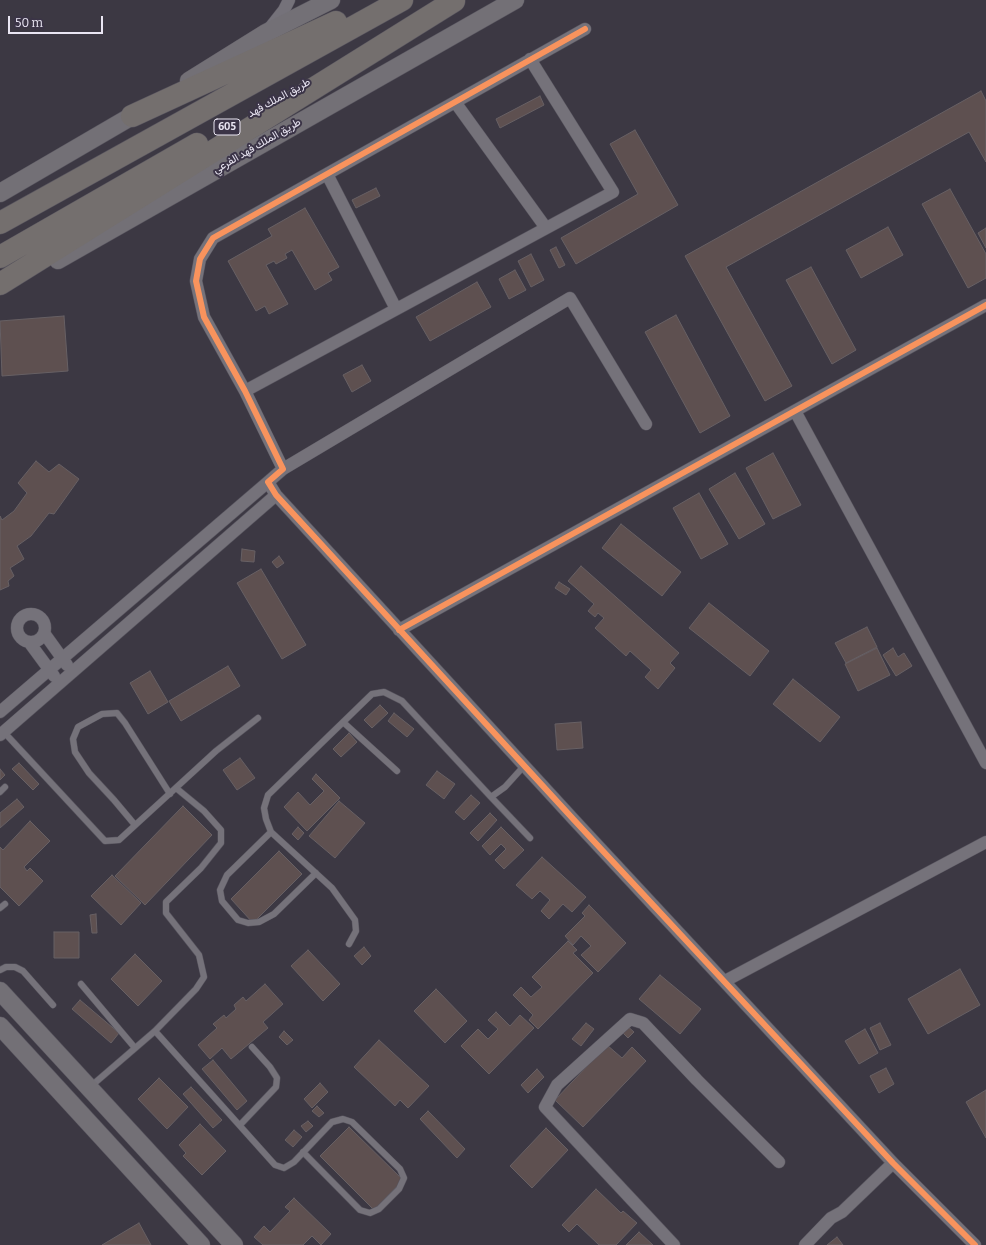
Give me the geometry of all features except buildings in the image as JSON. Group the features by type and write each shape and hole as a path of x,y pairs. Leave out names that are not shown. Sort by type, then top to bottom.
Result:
{"highway":[{"path":"132,116 384,0"},
{"name":"605","path":"0,223 402,0"},
{"path":"0,284 455,0"},
{"name":"طريق الملك فهد","path":"0,256 188,148 455,0"}],"main road":[{"path":"0,193 132,116 266,33 331,0"},
{"name":"طريق الملك فهد الفرعي","path":"0,293 515,0"},
{"path":"0,991 234,1245"},
{"path":"0,1026 201,1245"}],"street":[{"path":"266,33 284,10 289,0"},
{"path":"283,470 245,391 204,316 196,281 200,259 213,238 585,29"},
{"path":"245,391 613,192 530,59"},
{"path":"455,102 546,228"},
{"path":"327,174 396,309"},
{"path":"0,712 283,470 570,298 646,424"},
{"path":"399,630 986,305"},
{"path":"795,411 986,763"},
{"path":"268,482 276,495 524,766 893,1163 975,1245"},
{"path":"1,732 73,672 276,495"},
{"path":"59,684 50,669 29,642 21,637 18,623 25,616 34,614 41,618 44,624 44,633 73,672"},
{"path":"29,642 38,640 44,633"},
{"path":"725,981 986,842"},
{"path":"674,1245 545,1108 557,1086 630,1019 643,1023 697,1080 779,1162"},
{"path":"805,1245 831,1218 842,1212 893,1163"}],"lane":[{"path":"349,944 356,930 355,920 332,888 271,832 264,808 268,795 372,694 384,692 402,701 530,838"},
{"path":"135,825 89,773 75,752 74,739 78,727 102,714 117,713 125,723 170,794"},
{"path":"1,732 105,841 119,840 216,751 258,718"},
{"path":"343,722 398,770"},
{"path":"491,797 505,787 524,766"},
{"path":"89,1088 155,1031 196,989 204,976 199,955 166,914 166,902 201,868 221,843 221,830 204,812 176,788"},
{"path":"271,832 227,875 220,890 222,901 238,920 248,923 259,922 274,914 316,874"},
{"path":"0,970 6,966 14,967 23,971 53,1005"},
{"path":"81,984 135,1048"},
{"path":"155,1031 275,1165 284,1168 294,1162 303,1152 332,1122 344,1119 352,1122 400,1169 404,1178 399,1189 379,1209 370,1213 360,1210 303,1152"},
{"path":"240,1125 276,1087 277,1078 270,1067 252,1047"}],"cycle path":[{"path":"585,29 213,238 200,259 196,281 204,317 245,391 283,469 268,482 276,495 575,821 893,1163 975,1245"},
{"path":"399,630 986,305"}]}
